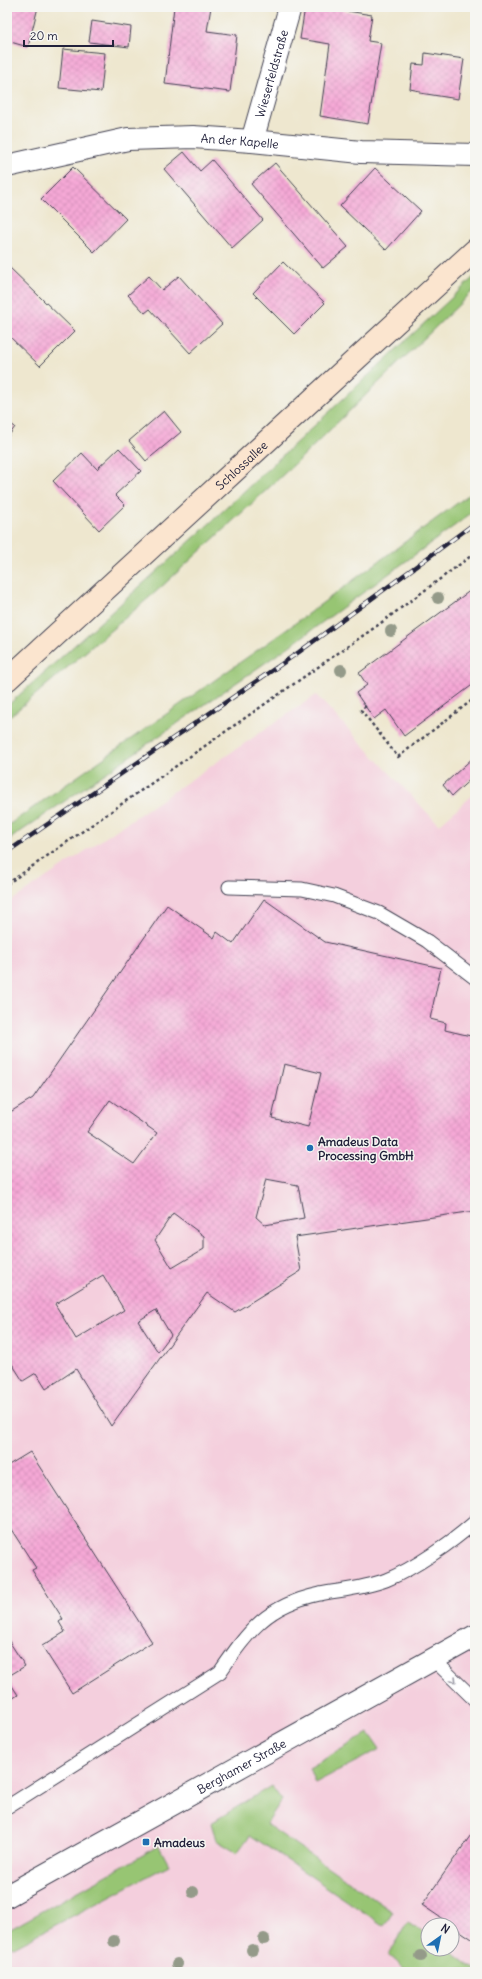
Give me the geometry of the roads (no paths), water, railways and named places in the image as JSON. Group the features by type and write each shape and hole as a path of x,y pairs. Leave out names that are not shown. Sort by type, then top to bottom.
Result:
{"main road":[{"name":"Schlossallee","path":"7,680 475,250"}],"street":[{"name":"Wieserfeldstraße","path":"252,140 290,7"},
{"name":"An der Kapelle","path":"7,166 128,139 193,137 252,140 361,152 475,155"},
{"name":"Berghamer Straße","path":"7,1896 475,1636"}],"lane":[{"path":"230,887 302,889 334,896 379,913 427,941 475,978"},
{"path":"7,1807 220,1672 256,1624 284,1605 318,1595 352,1589 386,1580 422,1560 456,1538 475,1522"},
{"path":"433,1659 475,1700"}],"railway":[{"path":"7,852 299,652 475,523"}],"place":[{"name":"Amadeus Data Processing GmbH","path":"310,1148"},
{"name":"Amadeus","path":"146,1842"}]}
